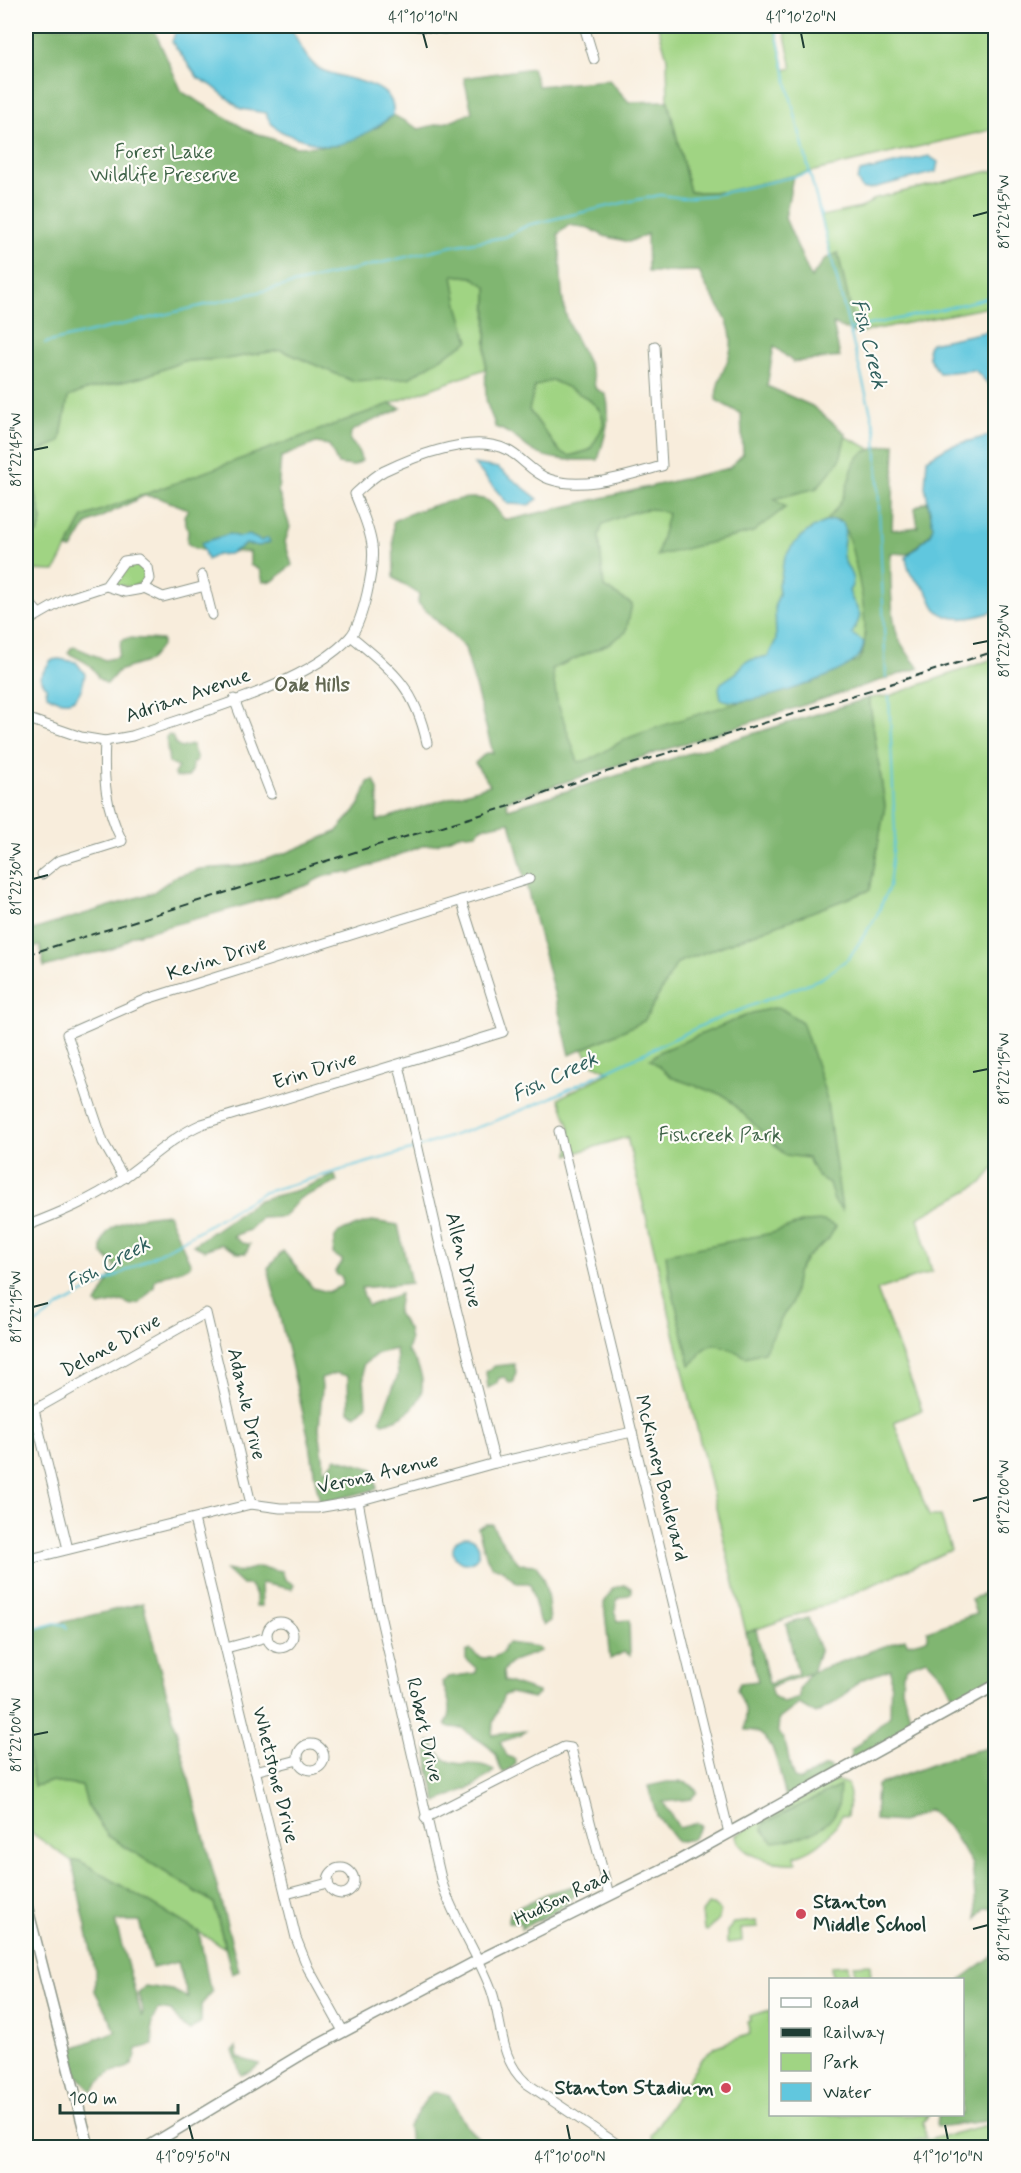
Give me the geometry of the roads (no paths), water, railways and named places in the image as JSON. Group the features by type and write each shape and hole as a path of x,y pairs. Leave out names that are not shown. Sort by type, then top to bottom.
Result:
{"street":[{"path":"417,26 444,28 462,26"},
{"path":"584,26 594,59"},
{"path":"427,743 418,707 394,670 351,636 369,589 373,566 372,544 355,494 383,472 458,444 483,443 508,450 548,479 568,483 591,482 662,466 655,346"},
{"path":"106,586 124,561 138,558 150,573 144,588"},
{"path":"202,575 212,615"},
{"path":"26,622 66,599 106,586 131,592 144,588 163,597 205,586"},
{"path":"26,600 39,614"},
{"name":"Adrian Avenue","path":"26,718 81,737 105,741 132,736 290,679 320,661 351,636"},
{"path":"234,699 271,794"},
{"path":"42,874 58,861 122,841 115,827 103,778 105,741"},
{"name":"Kevin Drive","path":"124,1178 103,1142 67,1034 127,1006 529,879"},
{"name":"Erin Drive","path":"26,1226 75,1207 124,1178 173,1141 202,1124 503,1032 461,900"},
{"name":"Allen Drive","path":"399,1065 495,1463"},
{"name":"McKinney Boulevard","path":"559,1131 729,1833"},
{"name":"Delone Drive","path":"68,1549 34,1410 206,1313"},
{"name":"Adamle Drive","path":"206,1313 252,1504"},
{"name":"Verona Avenue","path":"26,1560 252,1504 280,1508 317,1508 358,1501 495,1463 632,1432"},
{"name":"Robert Drive","path":"358,1501 361,1527 425,1818 446,1896 493,1994 507,2057 526,2083 623,2148"},
{"name":"Whetstone Drive","path":"194,1519 301,1952 343,2031"},
{"path":"226,1648 267,1637"},
{"name":"Hudson Road","path":"150,2146 260,2077 343,2031 477,1960 729,1833 996,1686"},
{"path":"425,1818 564,1747 571,1748 609,1895"},
{"path":"255,1771 298,1760"},
{"path":"285,1894 328,1883"},
{"path":"26,1903 89,2148"}],"water":[{"path":"177,26 290,26 313,64 327,72 365,83 387,94 392,103 393,115 361,136 334,145 325,146 287,134 274,127 266,113 241,109 211,85 198,78 172,42"},
{"path":"929,156 938,162 936,172 869,189 862,189 857,180 860,172"},
{"path":"995,330 995,391 975,370 939,373 929,358 928,347 931,343"},
{"path":"995,434 995,480 990,482 995,611 973,617 949,617 936,609 927,591 912,576 906,557 930,535 933,526 925,487 927,459 947,447"},
{"path":"474,464 498,468 538,499 529,505 508,504"},
{"path":"833,520 843,523 844,528 843,556 853,582 849,591 860,615 852,634 864,642 859,656 842,669 788,691 749,700 721,699 719,688 721,683 736,673 746,661 768,656 776,640 775,604 779,595 778,583 787,554 804,534 818,525"},
{"path":"229,534 239,537 249,535 261,541 268,538 270,542 259,546 246,544 229,554 216,555 207,560 201,543"},
{"path":"51,660 76,662 85,674 81,690 74,699 69,701 47,695 46,687 40,677"},
{"path":"466,1537 475,1541 479,1550 475,1559 466,1563 457,1559 453,1550 457,1541"}],"waterway":[{"name":"Fish Creek","path":"775,26 790,95 876,433 886,677"},
{"path":"45,343 452,246 505,237 528,225 631,201 660,195 683,198 714,195 809,173"},
{"path":"850,329 996,295"},
{"name":"Fish Creek","path":"419,1147 490,1123 546,1100 707,1023 822,978 849,958 876,917 889,887 895,832 889,696"},
{"name":"Fish Creek","path":"26,1331 60,1306 178,1243 262,1193 414,1149"},
{"path":"26,1632 55,1623 65,1625 67,1628"}],"railway":[{"path":"26,955 507,807 587,778 996,651"}],"place":[{"name":"Stanton Middle School","path":"801,1914"},
{"name":"Stanton Stadium","path":"726,2088"}],"district":[{"name":"Oak Hills","path":"312,685"}],"park label":[{"name":"Forest Lake Wildlife Preserve","path":"164,164"},
{"name":"Fishcreek Park","path":"720,1135"}]}
